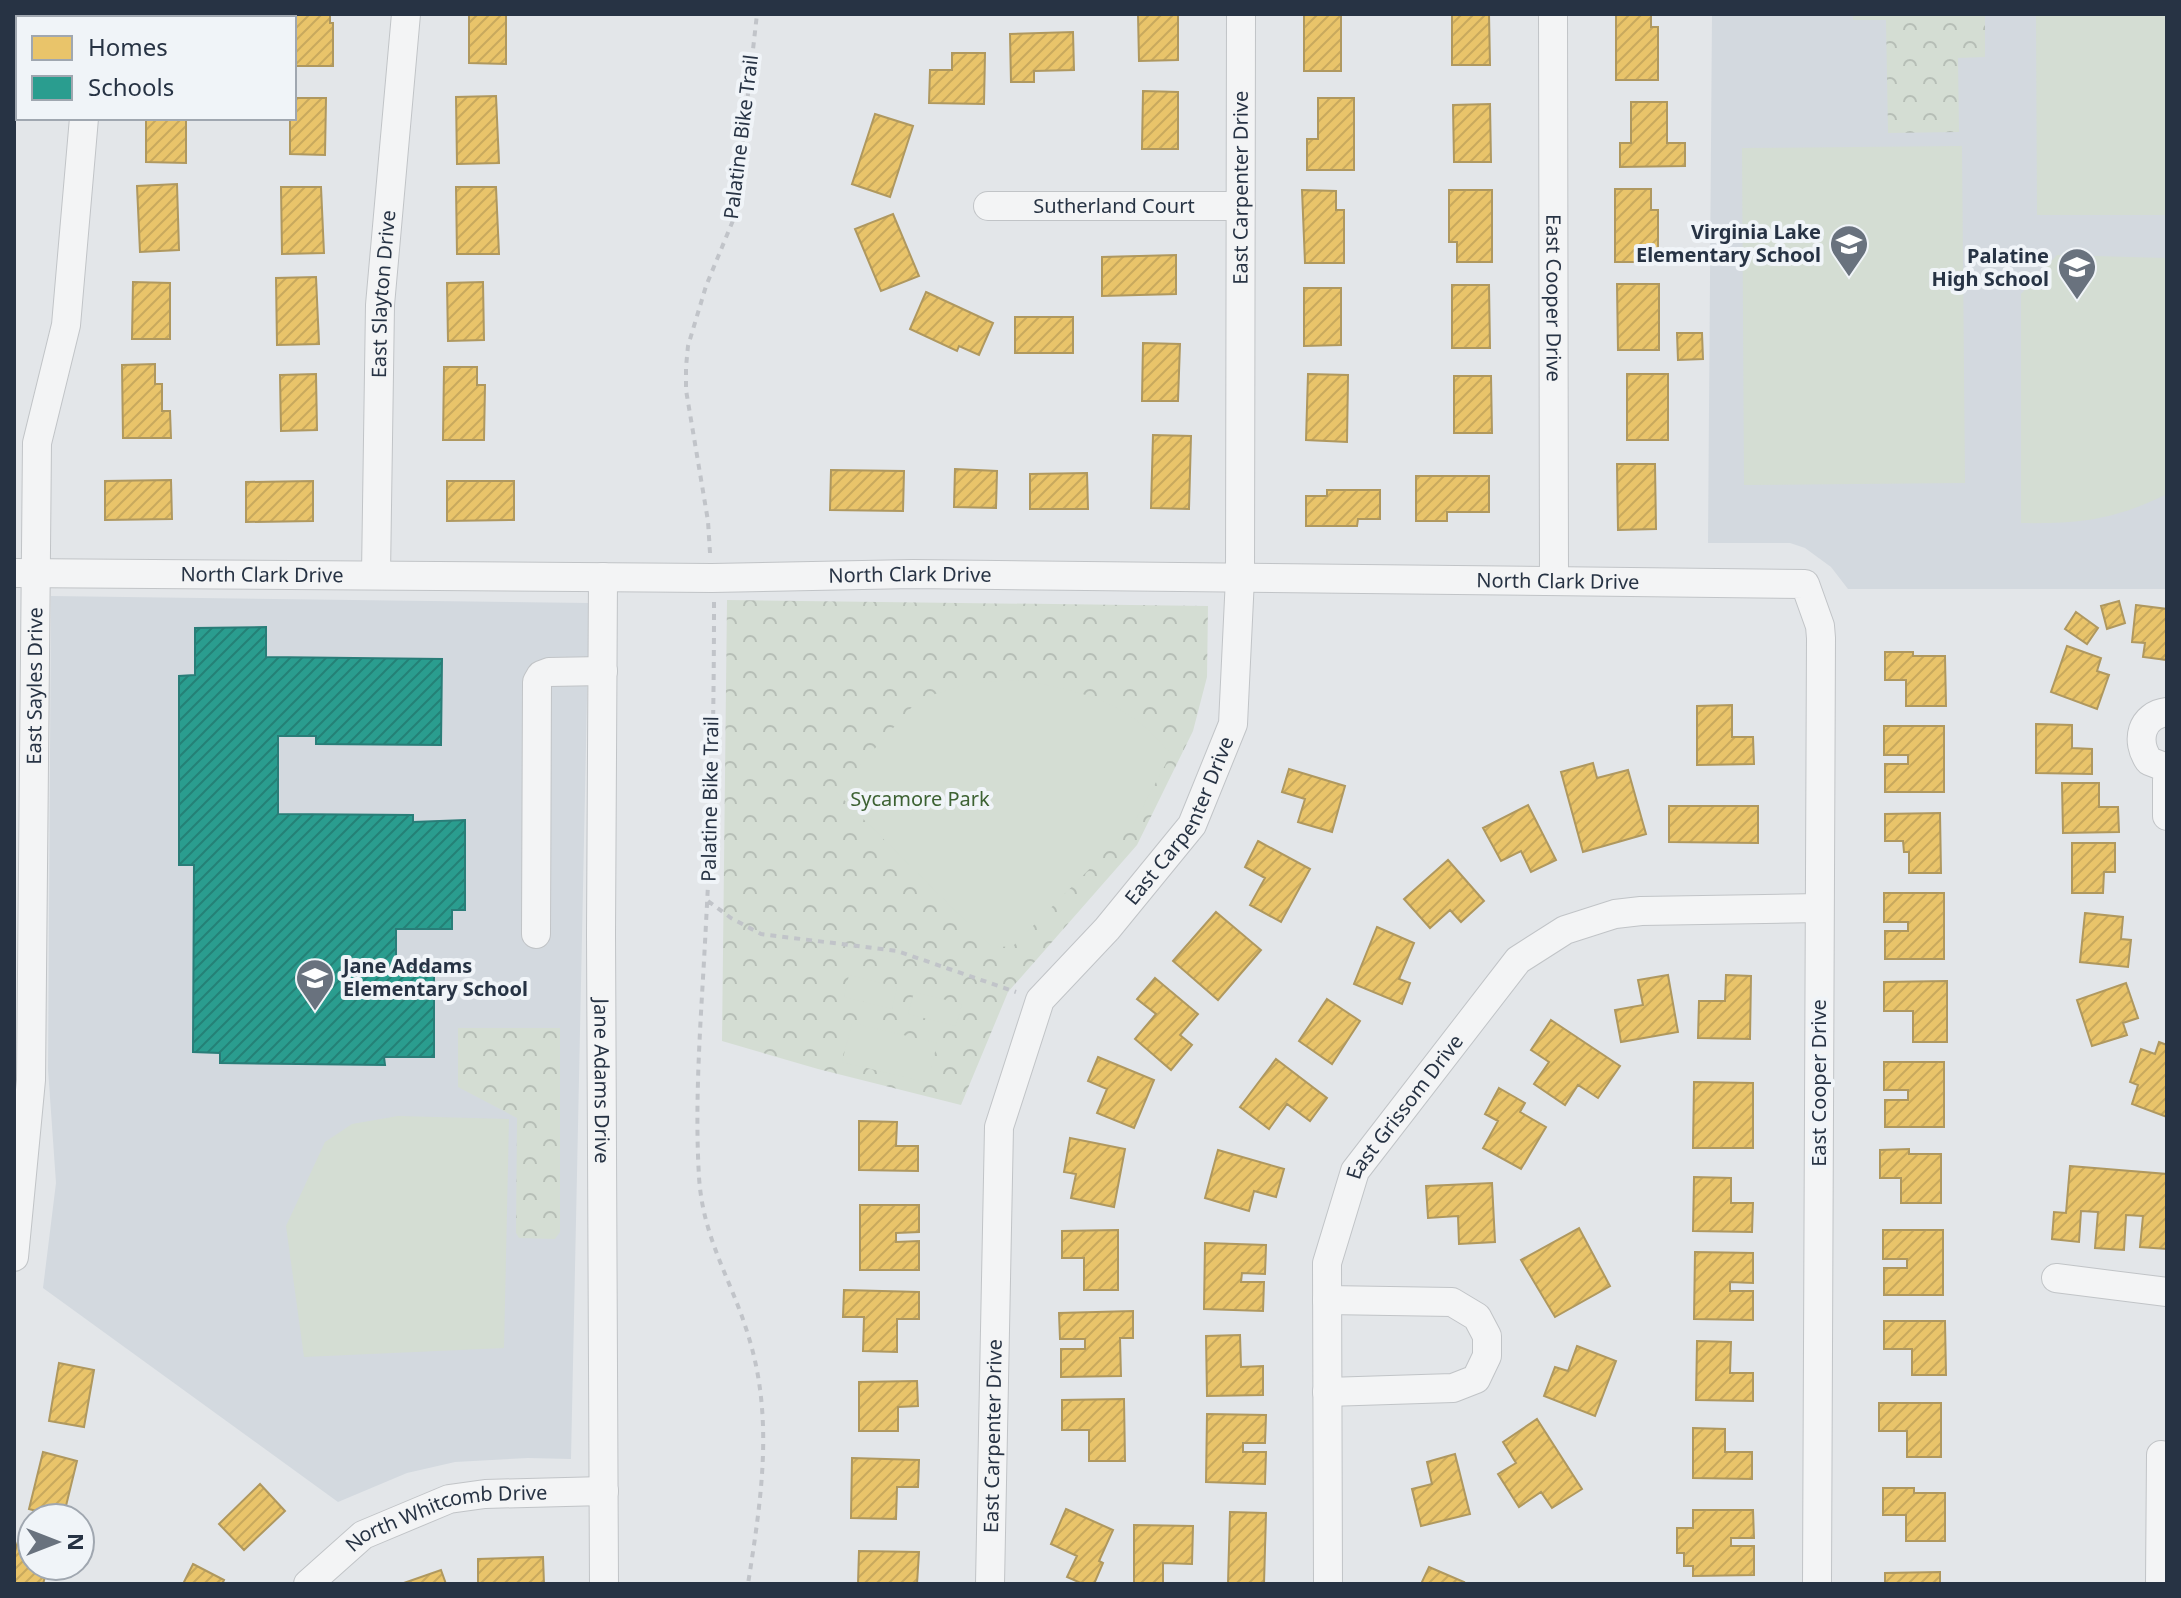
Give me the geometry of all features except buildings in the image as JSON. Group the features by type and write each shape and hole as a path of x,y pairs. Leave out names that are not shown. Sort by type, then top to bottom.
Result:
{"street":[{"name":"East Slayton Drive","path":"376,574 380,305 406,14"},
{"name":"East Carpenter Drive","path":"990,1584 999,1127 1040,1000 1107,929 1192,825 1233,724 1240,578 1241,14"},
{"name":"East Cooper Drive","path":"1553,14 1554,581"},
{"name":"East Sayles Drive","path":"14,1257 31,1080 24,872 25,573 37,443 66,325 84,120"},
{"name":"Sutherland Court","path":"988,206 1241,206"},
{"name":"North Clark Drive","path":"25,573 712,578 913,574 1805,584"},
{"name":"Jane Adams Drive","path":"603,577 604,1584"},
{"name":"East Cooper Drive","path":"1805,584 1820,626 1821,638 1817,1584"},
{"path":"536,934 537,682 541,675 549,672 603,671"},
{"path":"2167,712 2151,718 2145,725 2141,744 2149,761 2167,768"},
{"path":"2167,780 2167,816"},
{"name":"East Grissom Drive","path":"1328,1584 1327,1263 1355,1171 1518,960 1565,930 1615,914 1641,911 1819,908"},
{"path":"2056,1278 2167,1292"},
{"path":"1327,1300 1452,1302 1477,1317 1487,1336 1487,1356 1476,1379 1453,1388 1327,1392"},
{"path":"2160,1584 2161,1455"},
{"name":"North Whitcomb Drive","path":"308,1584 363,1535 449,1499 485,1494 604,1491"}],"path":[{"name":"Palatine Bike Trail","path":"748,1584 764,1474 761,1392 749,1337 714,1251 702,1206 698,1129 708,901 714,603 708,521 686,390 686,367 688,346 706,286 734,218 757,14"},
{"path":"708,901 761,934 897,951 1040,1000"}],"shaded area":[{"path":"1712,14 2167,14 2167,589 1848,589 1831,567 1805,548 1790,543 1708,543"},
{"name":"Jane Addams Elementary School","path":"51,596 589,603 571,1459 455,1462 407,1473 338,1502 43,1288 56,1183 48,1069"}],"green space":[{"path":"1853,14 1985,14 1985,57 1958,58 1959,132 1888,133 1886,20 1853,20"},
{"path":"2036,14 2167,14 2167,215 2037,215"},
{"path":"1962,146 1965,483 1744,485 1742,148"},
{"path":"2057,255 2167,258 2167,494 2130,510 2096,519 2021,523 2021,294"},
{"name":"Sycamore Park","path":"727,600 1208,606 1207,677 1193,731 1137,845 1008,992 961,1105 722,1041"},
{"path":"1024,680 1105,702 1139,722 1171,754 1133,825 1012,947 991,946 836,792 919,699 971,683"},
{"path":"849,975 897,987 892,1009 844,997"},
{"path":"914,992 962,1004 956,1026 908,1014"},
{"path":"852,1023 937,1043 928,1083 842,1062"},
{"path":"458,1028 560,1028 560,1232 555,1239 519,1238 516,1233 517,1118 458,1087"},
{"path":"398,1116 509,1119 504,1348 304,1357 286,1226 325,1142 352,1124"}],"place":[{"name":"Virginia Lake Elementary School","path":"1849,278"},
{"name":"Palatine High School","path":"2077,301"},
{"name":"Jane Addams Elementary School","path":"315,1012"}]}
